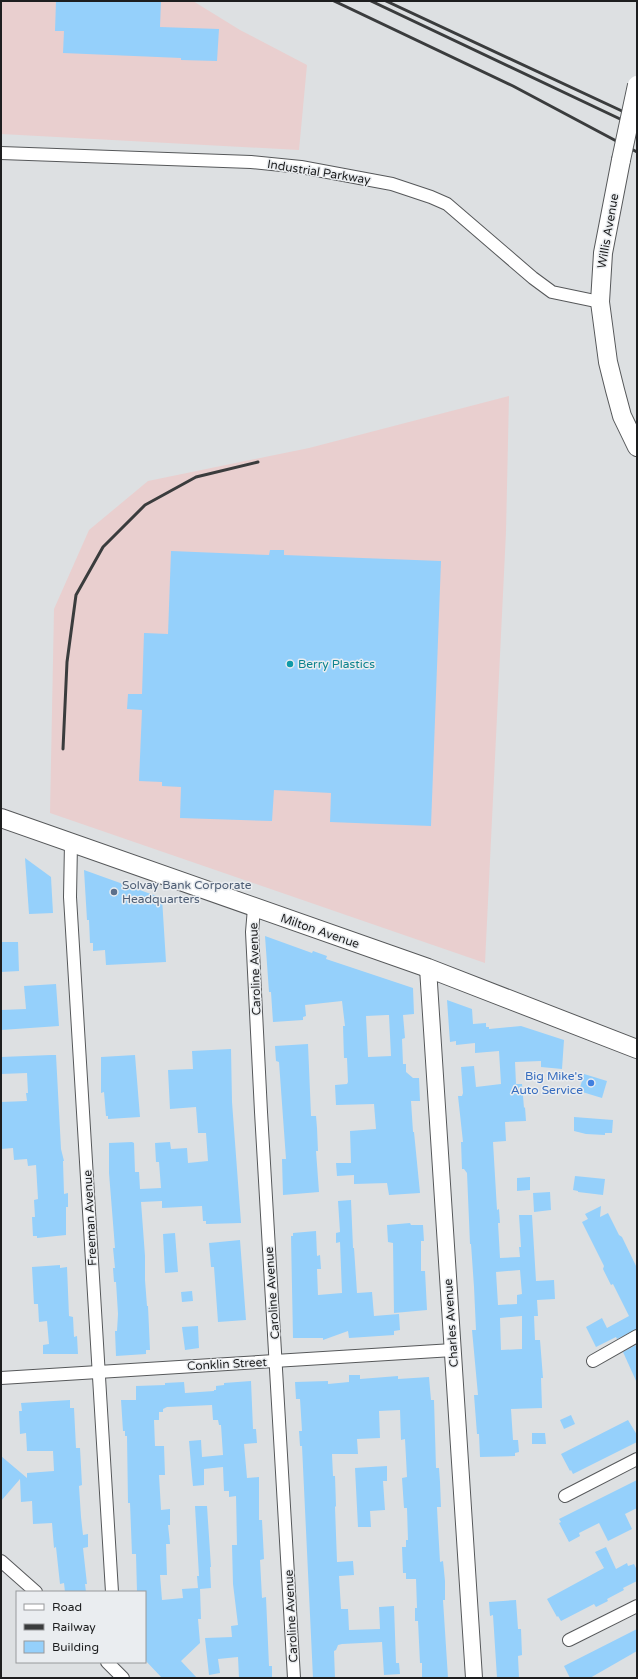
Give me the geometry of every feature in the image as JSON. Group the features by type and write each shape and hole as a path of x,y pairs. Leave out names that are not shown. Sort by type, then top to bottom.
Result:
{"main road":[{"name":"Willis Avenue","path":"637,84 606,236 601,274 600,302 608,362 615,390 622,416 637,447"},
{"name":"Milton Avenue","path":"1,818 428,968 637,1049"}],"street":[{"name":"Industrial Parkway","path":"1,153 251,162 301,167 392,184 431,196 447,204 533,278 552,292 600,302"},
{"name":"Freeman Avenue","path":"71,843 70,897 112,1591"},
{"name":"Caroline Avenue","path":"254,908 252,932 261,1112 294,1678"},
{"name":"Charles Avenue","path":"428,968 474,1678"},
{"path":"593,1361 637,1336"},
{"name":"Conklin Street","path":"1,1378 453,1350"},
{"path":"565,1496 637,1458"},
{"path":"1,1561 35,1591"},
{"path":"569,1640 637,1606"}],"shaded area":[{"path":"1,1 193,1 240,30 307,65 299,150 1,134"},
{"path":"509,396 506,532 485,963 50,813 54,609 89,530 148,481 309,448"}],"building":[{"path":"56,1 161,1 160,27 219,29 217,61 63,53 64,31 55,31"},
{"name":"Berry Plastics","path":"270,550 284,550 284,555 441,561 431,826 330,822 331,793 274,790 272,821 180,818 181,787 162,786 162,782 139,781 142,710 127,709 128,694 142,694 144,633 168,634 171,551 269,555"},
{"path":"25,858 51,877 53,913 29,914"},
{"path":"84,870 162,898 166,962 106,965 105,950 93,951 93,943 90,943 89,920 87,920"},
{"path":"265,936 312,953 313,951 327,956 326,959 413,988 414,1014 403,1015 405,1038 402,1039 403,1064 406,1064 406,1072 413,1078 419,1078 420,1101 411,1101 420,1193 389,1195 387,1183 354,1184 354,1175 337,1176 336,1163 351,1163 350,1131 376,1129 374,1104 336,1105 335,1085 347,1084 348,1082 347,1058 344,1058 343,1026 345,1026 342,1001 305,1005 306,1016 303,1017 303,1020 273,1022 271,992 269,992","holes":["389,1015 391,1056 368,1057 366,1016"]},
{"path":"1,942 18,942 19,971 1,972"},
{"path":"56,984 59,1026 1,1030 1,1010 26,1009 24,986"},
{"path":"447,1000 472,1009 473,1024 486,1023 486,1027 489,1027 489,1029 521,1026 564,1040 562,1069 541,1067 541,1061 515,1062 516,1084 522,1084 526,1121 505,1122 506,1141 493,1142 497,1210 499,1209 500,1223 498,1223 500,1258 520,1257 519,1247 521,1247 519,1215 532,1215 536,1281 554,1280 555,1299 537,1300 538,1316 534,1316 535,1340 540,1340 543,1378 541,1378 542,1408 511,1409 513,1440 518,1440 519,1452 515,1453 515,1456 480,1457 479,1434 477,1434 474,1395 478,1395 472,1330 476,1330 474,1287 470,1244 467,1173 464,1169 462,1169 461,1142 463,1142 458,1096 462,1096 463,1093 461,1067 474,1066 476,1087 501,1084 499,1051 475,1053 475,1043 456,1045 456,1041 450,1042","holes":["520,1270 522,1294 517,1295 517,1304 498,1305 496,1272","522,1316 522,1349 501,1350 500,1318"]},
{"path":"308,1044 311,1116 316,1116 317,1128 318,1151 316,1151 319,1192 283,1195 282,1159 286,1159 279,1062 276,1061 275,1046"},
{"path":"231,1049 232,1102 241,1223 206,1224 206,1221 203,1221 202,1206 162,1208 162,1201 141,1202 150,1350 146,1350 146,1354 116,1356 115,1331 117,1331 118,1314 116,1282 114,1282 113,1268 115,1268 113,1248 115,1248 109,1173 109,1143 134,1143 135,1172 139,1172 140,1189 161,1188 159,1162 156,1162 155,1143 170,1142 171,1149 187,1148 188,1163 208,1161 206,1133 198,1133 196,1107 170,1109 168,1070 193,1069 192,1051"},
{"path":"56,1055 61,1149 64,1161 64,1194 68,1193 68,1207 66,1207 66,1235 37,1238 37,1236 33,1236 32,1217 35,1217 34,1200 38,1199 36,1165 28,1166 27,1159 14,1160 13,1148 1,1149 1,1102 27,1101 27,1073 1,1074 1,1057"},
{"path":"135,1055 140,1117 108,1119 108,1116 106,1116 104,1092 101,1093 101,1057"},
{"path":"584,1074 607,1081 602,1098 579,1091"},
{"path":"574,1117 613,1120 612,1133 605,1133 605,1135 586,1134 574,1131"},
{"path":"575,1176 605,1179 603,1195 573,1190"},
{"path":"530,1177 530,1190 517,1191 517,1178"},
{"path":"550,1192 551,1210 534,1212 533,1193"},
{"path":"351,1200 357,1293 372,1292 374,1316 399,1314 400,1330 394,1331 394,1335 349,1338 348,1331 323,1340 323,1338 293,1338 291,1236 293,1236 293,1233 316,1231 317,1256 320,1255 321,1269 317,1269 318,1295 342,1293 340,1242 336,1243 336,1233 340,1232 338,1201"},
{"path":"601,1206 600,1217 608,1213 637,1268 637,1329 596,1347 586,1327 602,1318 607,1328 629,1316 613,1284 611,1285 603,1269 604,1266 582,1222 588,1219 585,1214"},
{"path":"410,1223 411,1225 423,1225 424,1241 421,1241 421,1271 425,1271 427,1310 394,1313 393,1243 388,1242 387,1225"},
{"path":"175,1233 178,1272 165,1273 163,1234"},
{"path":"240,1240 246,1320 218,1322 214,1267 211,1267 209,1243"},
{"path":"60,1265 60,1268 67,1267 69,1316 73,1317 74,1337 77,1336 78,1354 43,1354 43,1345 49,1344 47,1321 39,1322 38,1304 34,1304 32,1267"},
{"path":"192,1291 193,1301 182,1302 181,1292"},
{"path":"198,1326 199,1348 185,1350 182,1327"},
{"path":"636,1345 637,1347 637,1383 623,1352"},
{"path":"349,1375 360,1375 360,1379 398,1376 398,1379 429,1377 431,1400 434,1400 436,1468 439,1468 440,1482 441,1507 437,1507 440,1562 443,1561 445,1581 445,1600 443,1600 448,1678 422,1678 418,1621 415,1621 415,1608 417,1608 416,1579 406,1579 406,1573 403,1573 402,1547 406,1547 406,1540 408,1540 407,1508 404,1508 402,1478 407,1477 405,1439 401,1440 400,1410 379,1411 380,1438 357,1439 358,1454 332,1454 333,1476 335,1476 337,1562 353,1561 354,1575 339,1576 341,1609 348,1609 349,1630 380,1629 379,1607 394,1606 396,1663 399,1663 400,1674 384,1675 382,1642 338,1645 334,1651 335,1678 313,1678 302,1446 300,1446 299,1431 302,1431 300,1399 296,1399 295,1382 328,1381 328,1384 349,1382"},
{"path":"251,1381 253,1429 256,1429 257,1443 244,1444 247,1478 259,1477 259,1520 262,1520 264,1559 260,1560 262,1598 266,1597 269,1666 272,1666 272,1678 239,1678 238,1657 218,1659 220,1673 209,1675 205,1638 232,1637 231,1626 238,1625 233,1584 232,1545 237,1545 236,1496 229,1497 229,1491 224,1491 223,1467 204,1469 204,1485 193,1486 189,1441 201,1440 202,1457 223,1455 221,1425 219,1425 218,1420 213,1420 212,1405 167,1407 163,1409 163,1412 159,1412 159,1420 154,1420 155,1446 164,1446 165,1475 159,1475 161,1510 170,1509 170,1525 168,1525 170,1544 166,1544 167,1575 160,1575 162,1600 183,1598 182,1589 198,1588 197,1576 199,1576 195,1506 207,1506 211,1567 211,1588 200,1589 201,1619 198,1619 200,1643 181,1661 197,1678 162,1678 146,1661 146,1591 137,1591 136,1554 132,1554 130,1503 128,1503 127,1436 125,1436 125,1431 123,1431 121,1400 136,1400 136,1386 165,1385 165,1383 184,1382 185,1393 214,1391 216,1390 216,1386 224,1385 224,1383"},
{"path":"70,1400 70,1408 74,1408 76,1448 80,1448 82,1485 79,1486 83,1535 88,1534 88,1547 83,1548 87,1584 85,1584 86,1591 65,1591 64,1583 60,1584 56,1547 54,1548 52,1523 33,1524 32,1501 21,1502 20,1479 1,1501 1,1456 27,1478 27,1473 54,1471 53,1451 27,1451 26,1433 20,1434 19,1411 22,1411 21,1403"},
{"path":"571,1415 575,1424 564,1429 560,1420"},
{"path":"628,1420 637,1435 637,1442 573,1474 571,1470 570,1471 561,1454"},
{"path":"532,1433 545,1433 546,1444 532,1444"},
{"path":"387,1466 387,1481 383,1481 385,1510 370,1511 371,1527 358,1527 355,1468"},
{"path":"637,1480 637,1508 625,1514 632,1529 608,1541 599,1523 579,1533 580,1536 569,1542 559,1523 561,1522 559,1519"},
{"path":"606,1547 616,1569 627,1563 628,1566 634,1564 637,1570 637,1581 623,1588 624,1590 607,1599 608,1601 596,1607 594,1604 561,1621 558,1616 557,1617 547,1599 604,1568 595,1552"},
{"path":"516,1600 518,1629 521,1629 522,1655 518,1656 519,1678 497,1678 493,1615 490,1616 489,1602"},
{"path":"637,1629 637,1651 590,1678 570,1678 564,1666"}],"railway":[{"path":"334,1 513,86 637,152"},
{"path":"371,1 637,127"},
{"path":"386,1 637,118"},
{"path":"63,749 67,662 76,595 103,547 145,505 196,477 258,462"}],"place":[{"name":"Berry Plastics","path":"290,664"},
{"name":"Solvay Bank Corporate Headquarters","path":"114,892"},
{"name":"Big Mike's Auto Service","path":"591,1083"}]}
